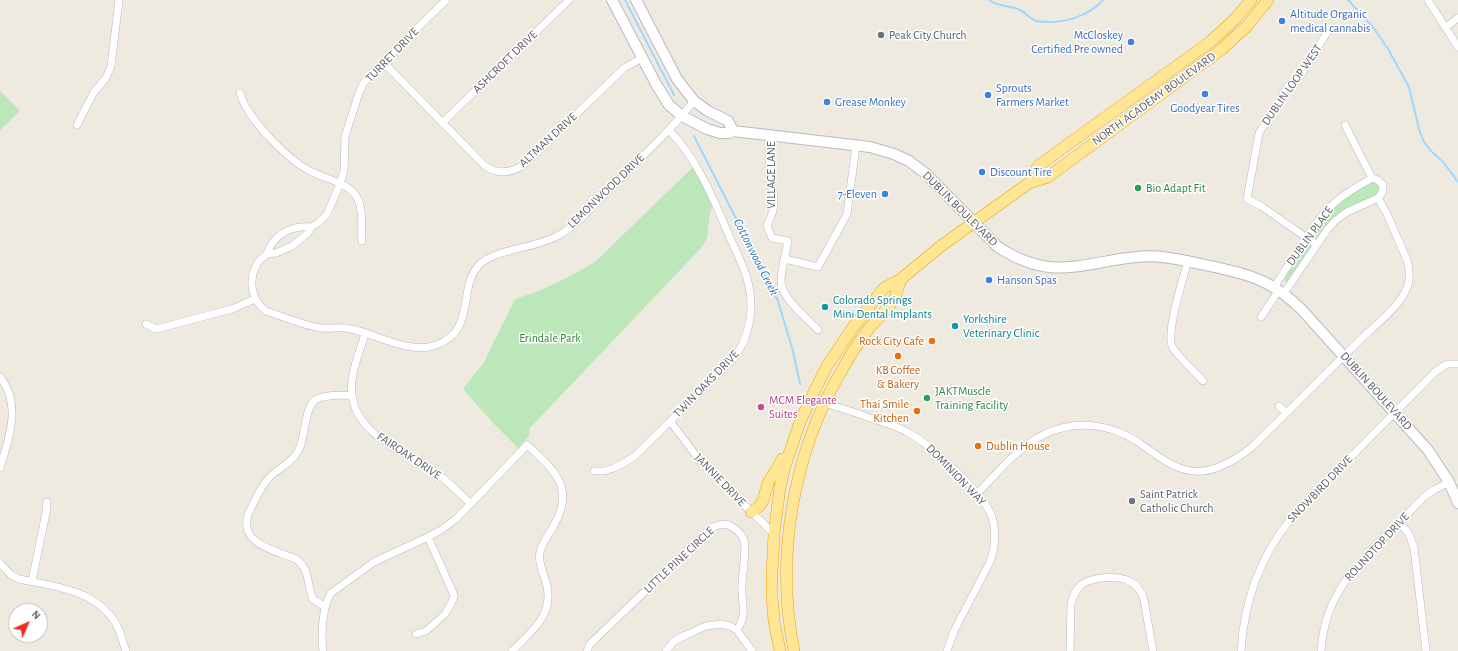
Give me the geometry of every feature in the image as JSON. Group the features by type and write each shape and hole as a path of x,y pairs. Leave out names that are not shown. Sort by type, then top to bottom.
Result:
{"highway":[{"name":"NORTH ACADEMY BOULEVARD","path":"1029,183 1038,166 1210,42 1236,18 1251,0"},
{"name":"NORTH ACADEMY BOULEVARD","path":"780,651 774,621 772,596 774,534 780,488 785,466 800,422 827,366 853,327 884,288 901,279 973,222 1029,183 1048,177 1204,63 1238,35 1256,16 1268,0"},
{"path":"794,651 787,602 788,543 800,473 808,444 824,403 842,370 869,328 894,299 901,279"},
{"path":"751,512 758,508 765,499 769,482 777,470 800,422"},
{"path":"774,534 788,543"}],"main road":[{"name":"DUBLIN BOULEVARD","path":"612,0 662,95 669,105 682,116 707,129 720,133 729,133 732,130 856,146 894,154 909,161 926,174 998,247 1033,265 1048,267 1072,267 1151,256 1188,261 1249,275 1279,290 1303,311 1428,450 1449,482 1458,503"},
{"path":"636,0 678,79 694,101 713,114 728,121 732,130"}],"street":[{"path":"77,125 94,92 106,78 111,66 119,0"},
{"name":"TURRET DRIVE","path":"267,254 276,253 292,246 308,233 312,227 318,224 327,214 344,171 345,137 363,84 373,72 446,0"},
{"name":"ASHCROFT DRIVE","path":"442,123 569,0"},
{"path":"1428,0 1458,48"},
{"path":"1446,27 1458,18"},
{"name":"DUBLIN LOOP WEST","path":"1317,245 1261,206 1248,199 1259,133 1288,86 1300,76 1328,31"},
{"name":"ALTMAN DRIVE","path":"383,62 485,166 493,171 501,172 515,170 526,163 624,68 642,58"},
{"path":"240,93 245,106 256,121 288,155 308,171 353,191 361,208 362,241"},
{"name":"LEMONWOOD DRIVE","path":"255,299 260,307 266,311 320,328 350,328 418,348 435,346 444,342 452,336 462,319 471,278 474,270 479,264 493,256 543,243 561,234 575,223 669,130 694,101"},
{"path":"977,494 1029,443 1046,433 1064,427 1089,425 1114,430 1136,441 1175,467 1194,471 1203,471 1227,464 1241,456 1252,447 1399,302 1408,287 1410,273 1407,260 1387,214 1378,198 1382,193 1383,185 1378,180 1372,178 1345,126"},
{"name":"TWIN OAKS DRIVE","path":"594,471 604,471 624,463 645,447 737,354 749,326 751,303 748,278 715,203 686,149 669,130"},
{"name":"VILLAGE LANE","path":"771,136 769,154 770,179 774,197 773,211 767,226 772,238 788,241 781,281 783,289 792,304 818,330"},
{"path":"785,259 818,267 847,214 856,146"},
{"name":"DUBLIN PLACE","path":"1279,290 1307,238 1323,216 1333,204 1351,190 1372,178"},
{"name":"DUBLIN PLACE","path":"1279,290 1317,245 1331,225 1343,214 1353,208 1378,198"},
{"path":"146,324 156,329 232,309 255,299 252,286 254,270 261,259 267,254 270,246 275,240 290,229 304,226 312,227"},
{"path":"1188,261 1167,342 1204,381"},
{"path":"1261,317 1279,290"},
{"name":"FAIROAK DRIVE","path":"365,332 353,371 352,395 359,416 371,431 433,471 471,504"},
{"name":"SNOWBIRD DRIVE","path":"1241,651 1245,618 1251,593 1263,563 1278,537 1300,508 1435,372 1447,364 1455,362"},
{"path":"0,376 10,398 12,414 12,429 0,468"},
{"path":"325,606 313,599 307,572 301,562 256,542 247,532 246,520 266,480 297,453 312,404 316,400 322,398 352,395"},
{"name":"DOMINION WAY","path":"824,403 896,427 916,437 934,450 977,494 992,517 995,534 994,548 990,562 954,631 947,651"},
{"path":"1279,406 1286,413"},
{"name":"JANNIE DRIVE","path":"670,421 701,462 774,534"},
{"path":"323,651 322,637 325,606 332,593 374,562 428,537 441,530 457,518 527,445 557,474 560,482 562,499 555,524 540,551 540,566 548,590 547,607 541,622 512,651"},
{"name":"ROUNDTOP DRIVE","path":"1321,651 1326,621 1332,603 1356,566 1428,494 1449,482"},
{"path":"32,581 47,502"},
{"path":"1399,522 1408,534 1414,548 1426,651"},
{"name":"LITTLE PINE CIRCLE","path":"587,651 590,644 711,528 725,524 732,526 739,532 744,540 745,548 742,587 744,617 737,630"},
{"path":"416,634 426,631 445,614 454,595 428,537"},
{"path":"0,563 11,575 19,579 80,593 92,600 104,609 112,618 119,630 126,651"},
{"path":"1070,651 1072,597 1081,585 1088,581 1104,578 1122,578 1130,581 1142,592 1153,651"},
{"path":"666,651 674,641 706,626 722,624 737,630 752,651"}],"green space":[{"path":"0,91 20,111 0,130"},
{"name":"Erindale Park","path":"695,165 715,203 710,212 707,238 702,247 530,428 529,436 518,448 463,389 484,362 515,299 536,292 567,278 595,262"},
{"path":"1372,183 1377,183 1380,187 1378,195 1350,206 1327,224 1318,238 1316,239 1313,237 1321,222 1337,205 1356,191"},
{"path":"1308,245 1311,246 1311,249 1288,282 1285,282 1285,277"}],"waterway":[{"name":"Cottonwood Creek","path":"625,0 674,95"},
{"name":"Cottonwood Creek","path":"989,0 996,4 1020,10 1032,19 1041,22 1064,21 1078,17 1091,10 1103,0"},
{"name":"Cottonwood Creek","path":"1348,0 1373,27 1388,49 1409,87 1419,129 1424,142 1443,162 1458,182"},
{"name":"Cottonwood Creek","path":"694,136 778,301 793,351 800,384"}],"place":[{"name":"Altitude Organic medical cannabis","path":"1282,21"},
{"name":"Peak City Church","path":"881,35"},
{"name":"McCloskey Certified Pre owned","path":"1131,42"},
{"name":"Goodyear Tires","path":"1205,94"},
{"name":"Sprouts Farmers Market","path":"988,95"},
{"name":"Grease Monkey","path":"827,102"},
{"name":"Discount Tire","path":"982,172"},
{"name":"Bio Adapt Fit","path":"1138,188"},
{"name":"7-Eleven","path":"885,194"},
{"name":"Hanson Spas","path":"989,280"},
{"name":"Colorado Springs Mini Dental Implants","path":"825,307"},
{"name":"Yorkshire Veterinary Clinic","path":"955,326"},
{"name":"Rock City Cafe","path":"932,341"},
{"name":"KB Coffee & Bakery","path":"898,356"},
{"name":"JAKTMuscle Training Facility","path":"927,398"},
{"name":"MCM Elegante Suites","path":"761,407"},
{"name":"Thai Smile Kitchen","path":"917,411"},
{"name":"Dublin House","path":"978,446"},
{"name":"Saint Patrick Catholic Church","path":"1132,501"}]}
